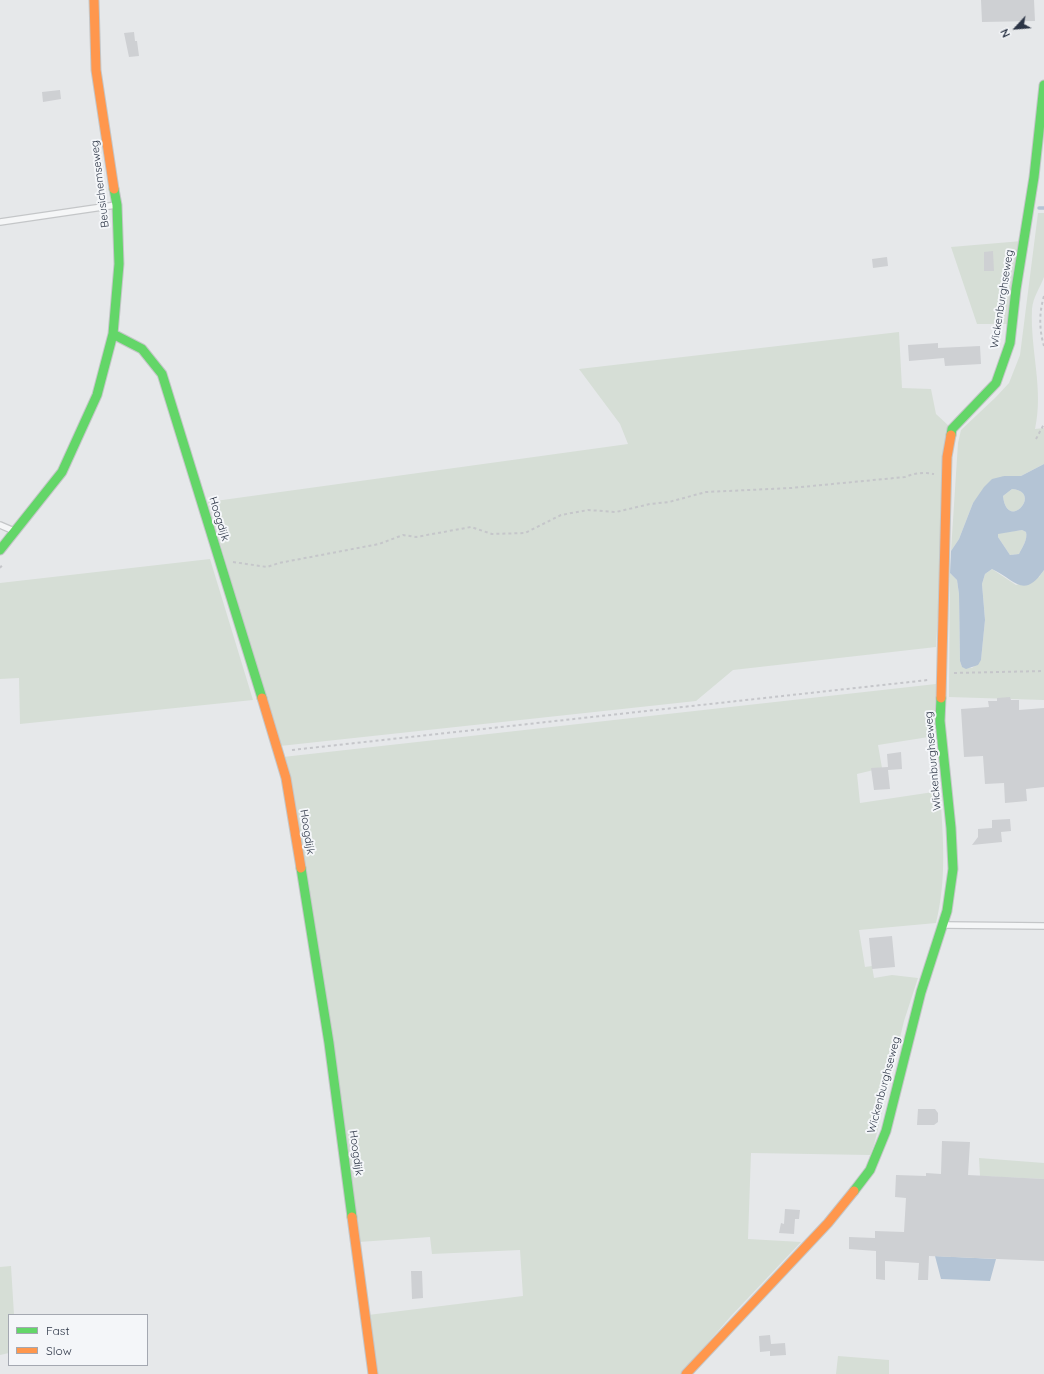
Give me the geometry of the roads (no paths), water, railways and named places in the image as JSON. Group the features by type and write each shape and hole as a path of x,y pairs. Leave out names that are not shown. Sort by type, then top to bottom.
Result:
{"street":[{"name":"Beusichemseweg","path":"0,550 16,532 62,472 97,395 113,334 119,264 117,205 96,70 94,0"},
{"name":"Wickenburghseweg","path":"686,1374 702,1355 763,1294 828,1223 870,1170 886,1131 913,1021 946,911 952,869 951,828 940,721 947,458 952,429 996,383 1010,343 1016,289 1042,118 1044,85"},
{"name":"Hoogdijk","path":"113,334 132,341 149,353 162,374 286,778 329,1043 373,1374"}],"lane":[{"path":"0,222 117,205"},
{"path":"0,525 16,532"},
{"path":"942,925 1044,926"}],"water":[{"path":"1044,464 1044,570 1037,579 1025,586 1013,582 992,569 985,574 982,584 985,620 981,660 978,665 966,669 962,667 960,661 959,594 957,580 950,573 951,551 959,539 973,503 984,487 992,479 1004,476 1021,476","holes":["1012,489 1021,492 1025,497 1021,508 1016,511 1011,511 1006,506 1003,496","1022,530 1026,532 1023,546 1019,554 1010,555 998,537 998,534"]},
{"path":"935,1256 996,1259 990,1281 941,1279"}],"waterway":[{"path":"1039,208 1044,208"}]}
